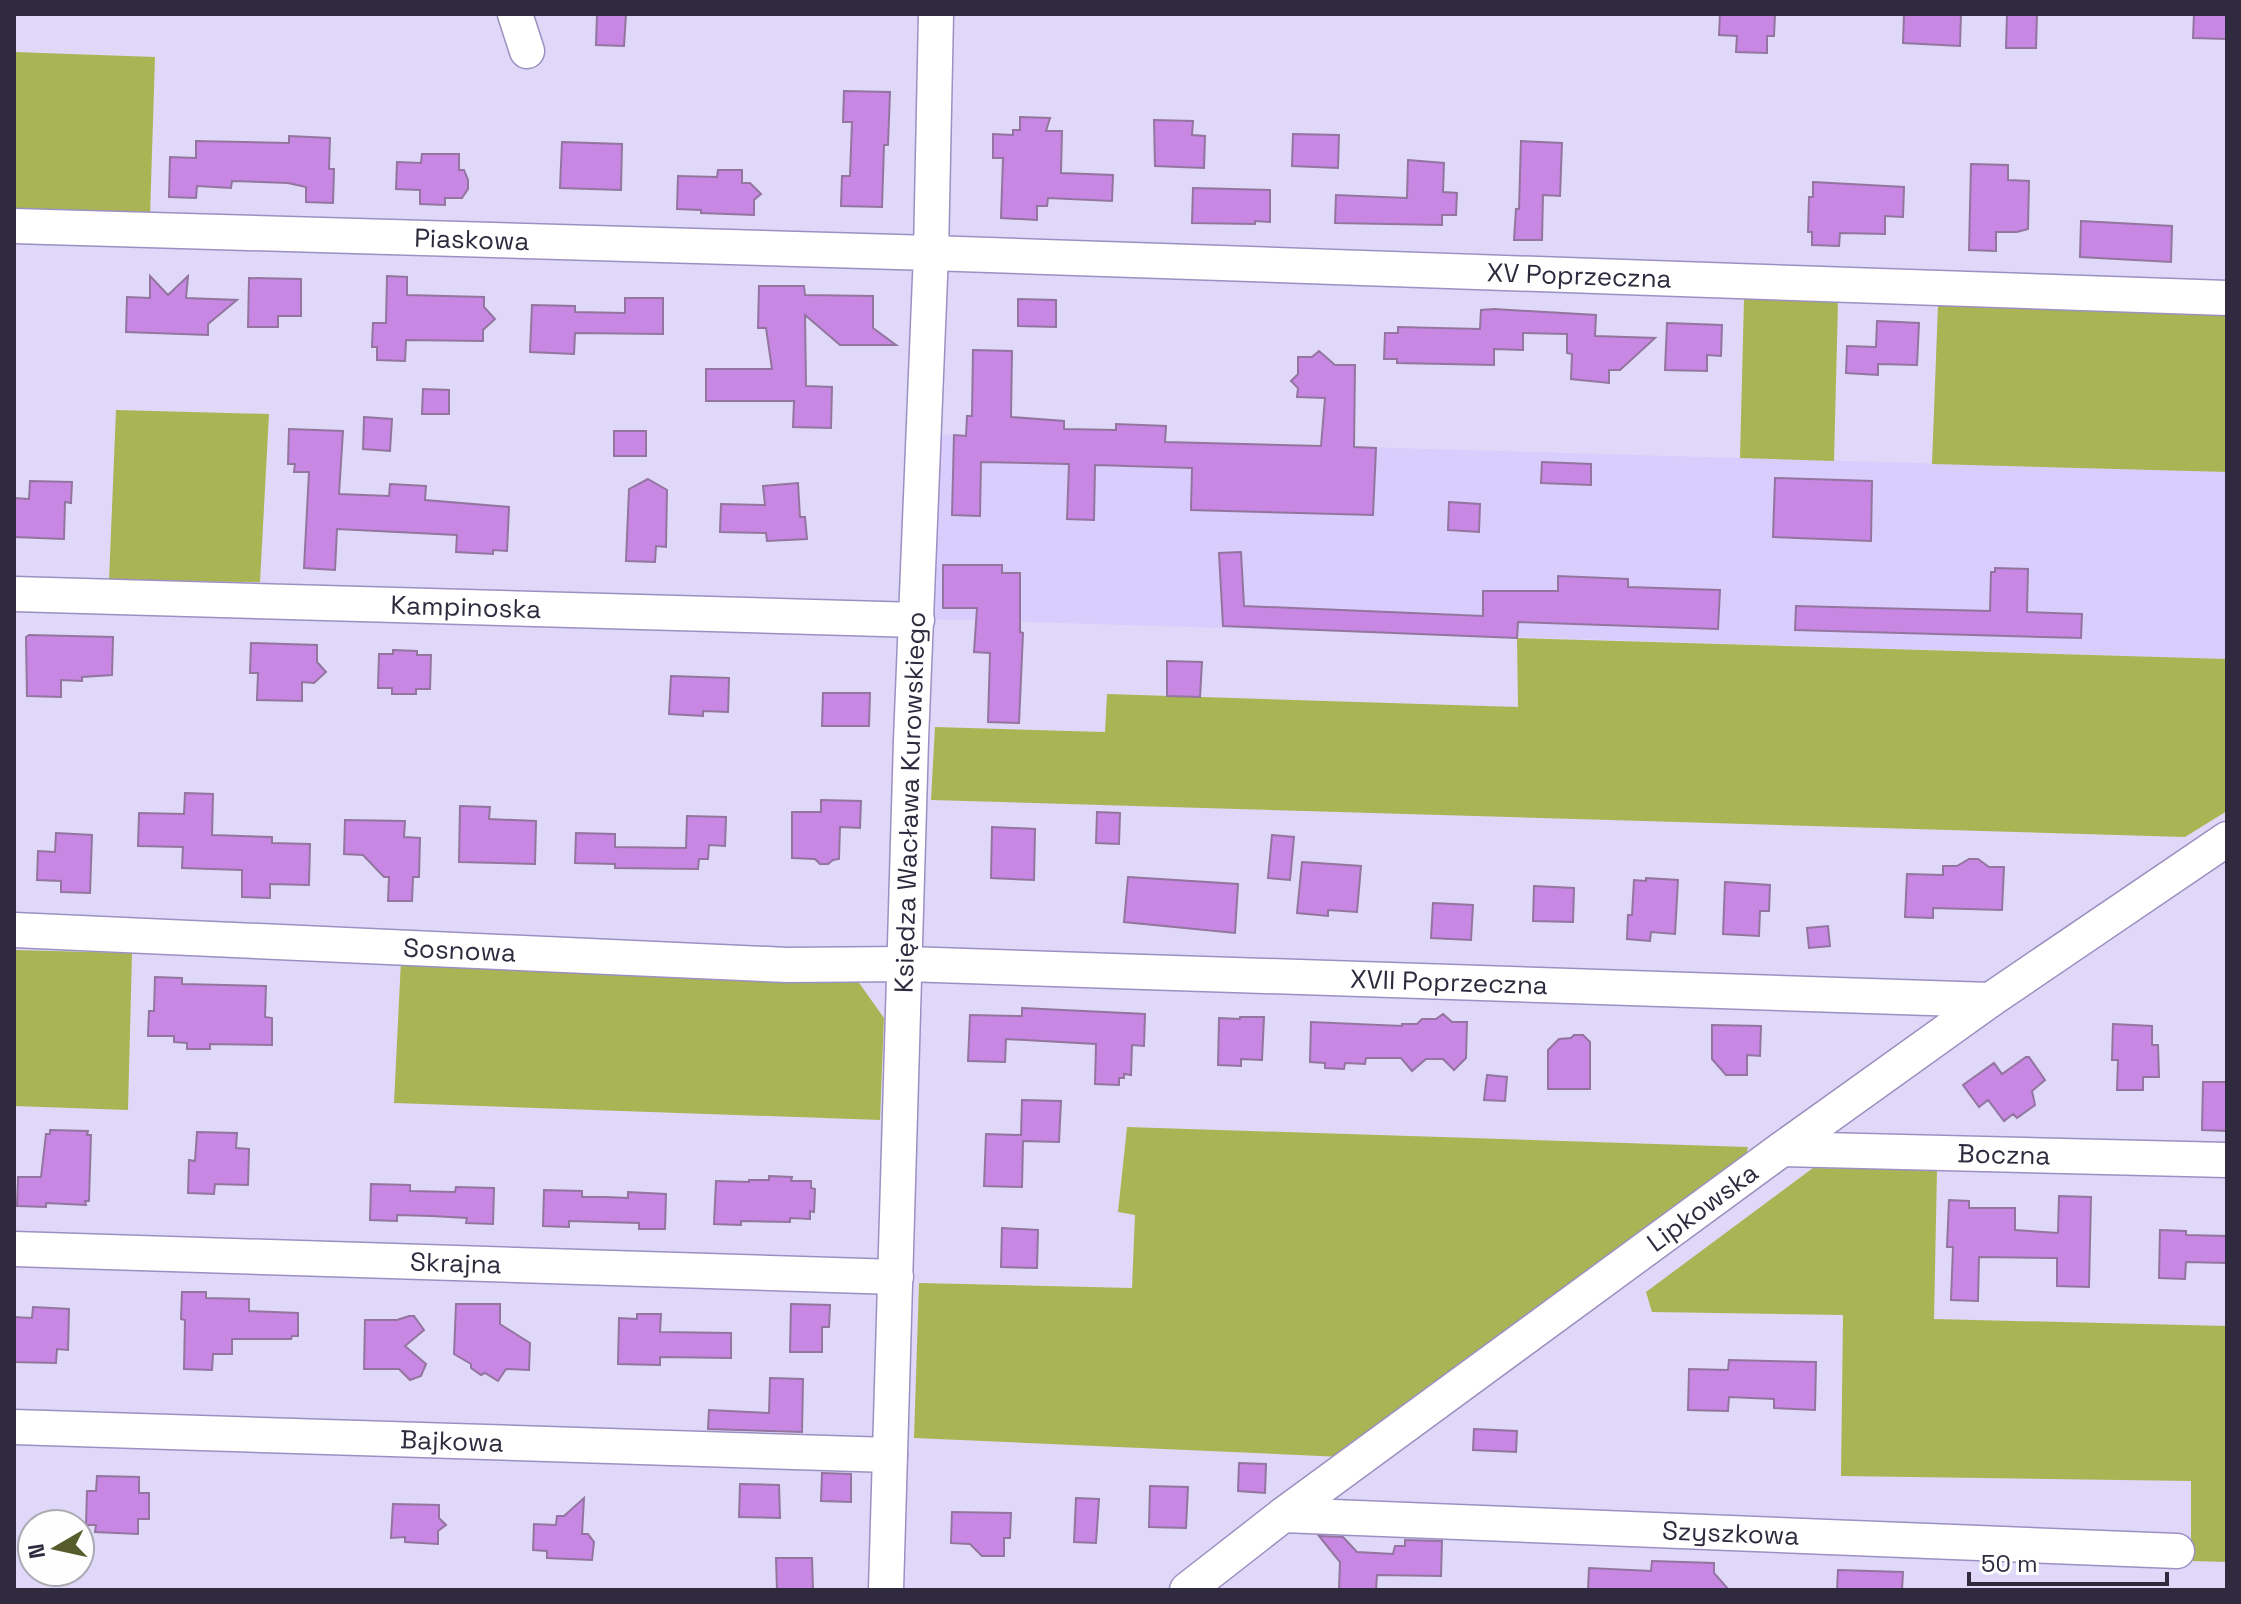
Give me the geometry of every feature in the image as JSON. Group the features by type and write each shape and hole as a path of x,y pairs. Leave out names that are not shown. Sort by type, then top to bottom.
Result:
{"street":[{"path":"515,14 527,51"},
{"name":"Księdza Wacława Kurowskiego","path":"886,1590 911,740 931,253 936,14"},
{"name":"Piaskowa","path":"14,226 931,253"},
{"name":"XV Poprzeczna","path":"931,253 2227,298"},
{"name":"Kampinoska","path":"14,594 917,620"},
{"name":"Lipkowska","path":"1190,1589 1283,1515 1782,1149 1990,1000 2225,841"},
{"name":"Sosnowa","path":"14,930 787,965 906,964"},
{"name":"XVII Poprzeczna","path":"906,964 1990,1000"},
{"name":"Boczna","path":"1782,1149 2227,1160"},
{"name":"Skrajna","path":"14,1249 896,1277"},
{"name":"Bajkowa","path":"14,1427 890,1455"},
{"name":"Szyszkowa","path":"1283,1515 2177,1551"}],"shaded area":[{"path":"939,435 2227,472 2227,659 933,619"}],"green space":[{"path":"14,52 155,57 150,216 14,211"},
{"path":"1744,298 1838,301 1834,461 1740,458"},
{"path":"1938,304 2227,314 2227,472 1932,464"},
{"path":"116,410 269,414 260,582 109,581"},
{"path":"1517,638 2227,659 2227,811 2185,837 931,800 935,727 1105,732 1107,694 1518,707"},
{"path":"14,950 132,953 128,1110 14,1106"},
{"path":"401,960 857,980 884,1018 880,1120 394,1103"},
{"path":"1127,1127 1748,1147 1744,1165 1343,1457 914,1438 919,1283 1132,1288 1135,1215 1118,1212"},
{"path":"1813,1168 1937,1170 1934,1319 2227,1326 2227,1562 2191,1561 2191,1481 1841,1476 1843,1315 1652,1312 1646,1292"}],"building":[{"path":"597,14 626,14 624,46 596,45"},
{"path":"1720,14 1775,14 1774,36 1767,36 1767,53 1736,52 1737,36 1719,35"},
{"path":"1904,14 1961,14 1960,46 1903,43"},
{"path":"2007,14 2037,14 2036,48 2006,48"},
{"path":"2194,14 2227,14 2227,39 2193,38"},
{"path":"844,91 890,92 882,207 841,206 842,176 850,176 852,122 843,122"},
{"path":"1020,117 1050,118 1046,131 1062,131 1061,173 1113,175 1112,201 1048,198 1047,206 1037,206 1037,220 1001,218 1003,158 993,158 993,134 1013,135 1013,130 1020,130"},
{"path":"1154,120 1193,121 1192,135 1205,136 1204,168 1155,166"},
{"path":"1293,134 1339,135 1338,168 1292,166"},
{"path":"289,136 330,138 329,169 334,169 333,203 306,202 306,187 288,183 232,181 231,188 197,186 196,198 169,197 170,157 196,158 196,141 289,143"},
{"path":"1521,141 1562,143 1560,196 1543,195 1542,240 1514,240 1516,209 1519,209"},
{"path":"562,142 622,144 621,190 560,188"},
{"path":"422,154 459,154 459,170 464,170 468,180 468,189 462,198 445,198 445,205 420,204 420,190 396,189 397,162 421,163"},
{"path":"1408,160 1444,163 1443,192 1457,193 1456,215 1442,215 1442,225 1335,223 1336,195 1407,198"},
{"path":"1971,164 2008,165 2008,180 2029,181 2028,229 1996,232 1996,251 1969,250"},
{"path":"718,170 742,170 742,183 750,183 761,194 754,200 754,215 677,209 678,176 717,177"},
{"path":"1813,182 1904,187 1903,217 1885,216 1885,234 1840,233 1839,246 1812,245 1812,232 1808,232 1809,197 1813,197"},
{"path":"1193,188 1270,190 1270,222 1192,223"},
{"path":"2081,221 2172,226 2171,262 2080,257"},
{"path":"150,276 168,295 188,276 186,298 237,300 208,324 208,335 126,332 127,297 150,298"},
{"path":"387,276 407,277 407,295 484,297 484,307 495,319 483,330 483,341 406,340 405,361 377,360 377,347 372,347 373,323 386,323"},
{"path":"249,278 301,279 301,316 278,316 278,327 248,327"},
{"path":"759,286 804,286 805,295 873,296 873,328 896,345 840,345 805,315 806,386 832,387 831,428 793,427 794,401 706,401 706,369 772,369 766,328 758,328"},
{"path":"625,298 663,298 663,334 575,333 574,354 530,352 532,305 575,306 575,312 625,313"},
{"path":"1018,299 1056,300 1056,327 1018,326"},
{"path":"1481,310 1596,315 1595,336 1655,338 1620,370 1609,370 1609,383 1571,379 1572,354 1567,353 1567,334 1523,333 1523,350 1494,349 1494,365 1397,363 1397,359 1384,359 1385,333 1398,333 1398,327 1480,329"},
{"path":"1877,321 1919,323 1917,365 1878,364 1878,375 1846,373 1847,346 1876,347"},
{"path":"1667,323 1722,325 1721,356 1707,355 1707,371 1665,370"},
{"path":"973,350 1012,351 1011,417 1064,421 1064,429 1116,430 1116,424 1166,426 1165,442 1321,446 1325,398 1297,397 1298,388 1291,381 1298,374 1298,357 1312,357 1319,351 1335,365 1355,365 1354,447 1376,448 1373,515 1191,510 1192,468 1095,465 1094,520 1067,519 1069,464 981,462 980,516 952,515 954,435 966,436 967,416 972,416"},
{"path":"423,389 449,390 449,414 422,414"},
{"path":"364,417 392,419 390,451 363,449"},
{"path":"289,429 343,431 339,494 389,496 390,484 426,486 425,500 509,507 507,551 493,550 493,554 456,552 457,535 337,529 335,570 304,568 309,472 294,472 295,464 288,464"},
{"path":"614,431 646,431 646,456 614,456"},
{"path":"1542,462 1591,464 1591,485 1541,483"},
{"path":"1775,478 1872,481 1871,541 1773,537"},
{"path":"648,479 667,490 666,547 656,546 655,562 626,561 629,489"},
{"path":"30,481 72,482 71,503 65,502 64,539 14,537 14,498 29,499"},
{"path":"798,483 800,517 805,517 807,539 767,541 766,533 720,532 721,504 765,505 763,486"},
{"path":"1449,502 1480,504 1479,532 1448,530"},
{"path":"1241,552 1244,606 1483,616 1483,591 1558,591 1558,576 1628,579 1628,587 1720,590 1718,629 1518,622 1517,638 1223,626 1219,553"},
{"path":"943,565 1002,565 1002,573 1020,573 1020,632 1023,633 1019,723 988,722 990,653 974,652 977,608 943,608"},
{"path":"1995,568 2028,569 2027,612 2082,614 2081,638 1795,630 1796,606 1990,611 1991,572 1995,572"},
{"path":"26,637 113,637 112,675 82,677 82,681 61,680 61,697 27,696"},
{"path":"251,643 317,645 317,662 326,672 314,683 302,682 302,701 257,700 258,673 250,673"},
{"path":"393,650 431,655 430,689 416,689 416,694 392,694 392,688 378,688 379,654 393,654"},
{"path":"1167,661 1202,662 1200,697 1167,696"},
{"path":"671,676 729,678 728,712 703,711 703,716 669,714"},
{"path":"823,693 870,693 869,726 822,726"},
{"path":"185,793 213,794 212,835 272,837 272,843 310,844 309,885 270,884 270,898 242,897 242,870 182,868 183,847 138,846 139,813 184,814"},
{"path":"821,800 861,801 860,828 840,827 839,859 828,864 820,864 815,859 792,858 792,812 821,812"},
{"path":"460,806 490,807 489,819 536,821 535,864 459,862"},
{"path":"1097,812 1120,813 1119,844 1096,843"},
{"path":"687,816 726,817 725,846 709,845 708,859 699,859 698,869 615,868 615,864 575,863 576,833 615,834 615,847 686,848"},
{"path":"345,820 405,821 404,837 420,838 419,877 413,877 412,901 388,901 389,877 384,877 363,855 344,854"},
{"path":"992,827 1035,829 1034,880 991,878"},
{"path":"56,833 92,835 90,893 61,892 61,881 37,880 38,851 55,852"},
{"path":"1272,835 1294,837 1290,880 1268,878"},
{"path":"1969,859 1978,859 1989,867 2004,867 2002,910 1933,908 1933,918 1905,917 1907,874 1943,875 1943,866 1957,866"},
{"path":"1302,862 1361,866 1357,912 1328,910 1328,916 1297,913"},
{"path":"1128,877 1238,884 1235,933 1124,922"},
{"path":"1646,878 1678,880 1675,934 1651,932 1650,941 1627,939 1634,880 1646,881"},
{"path":"1725,882 1770,885 1769,911 1760,911 1759,936 1723,934"},
{"path":"1534,886 1574,888 1573,922 1533,921"},
{"path":"1433,903 1473,905 1471,940 1431,938"},
{"path":"1828,926 1830,946 1809,948 1807,928"},
{"path":"155,977 182,978 182,984 266,986 265,1017 272,1018 272,1045 210,1044 210,1049 187,1049 187,1043 174,1042 174,1036 148,1036 149,1011 154,1011"},
{"path":"1022,1008 1145,1014 1144,1046 1132,1045 1131,1075 1124,1074 1124,1078 1119,1078 1119,1085 1095,1084 1096,1044 1006,1039 1005,1062 968,1061 970,1015 1022,1016"},
{"path":"1443,1014 1452,1022 1467,1022 1466,1058 1454,1070 1443,1059 1426,1059 1412,1071 1401,1058 1366,1058 1365,1064 1345,1063 1344,1069 1325,1068 1325,1063 1310,1062 1311,1022 1402,1026 1417,1024 1422,1019 1436,1019"},
{"path":"1264,1017 1262,1060 1241,1059 1241,1066 1218,1065 1219,1018"},
{"path":"2113,1024 2152,1026 2152,1045 2158,1045 2159,1077 2143,1077 2143,1090 2117,1090 2118,1060 2112,1060"},
{"path":"1712,1025 1761,1026 1760,1056 1747,1055 1747,1075 1726,1075 1712,1059"},
{"path":"1583,1035 1590,1042 1590,1089 1548,1089 1548,1050 1559,1039"},
{"path":"2026,1057 2045,1080 2032,1091 2035,1105 2017,1118 2013,1114 2004,1121 1988,1100 1979,1107 1963,1085 1994,1063 2002,1074"},
{"path":"1487,1075 1507,1077 1505,1101 1484,1100"},
{"path":"2203,1082 2227,1082 2227,1131 2202,1130"},
{"path":"1022,1100 1061,1101 1059,1142 1023,1141 1022,1187 984,1186 986,1134 1021,1135"},
{"path":"50,1130 88,1131 87,1135 91,1135 89,1201 85,1201 86,1205 46,1203 46,1207 17,1206 18,1177 41,1177 46,1134 50,1134"},
{"path":"197,1132 237,1133 236,1148 249,1149 248,1185 215,1184 214,1194 188,1193 189,1160 195,1161"},
{"path":"769,1176 811,1181 811,1188 815,1189 814,1212 810,1211 810,1219 790,1218 790,1222 741,1221 741,1225 714,1224 716,1181 749,1182 769,1180"},
{"path":"371,1184 410,1185 410,1191 455,1192 456,1187 494,1188 493,1224 466,1223 467,1218 432,1216 397,1215 397,1221 370,1220"},
{"path":"544,1190 582,1191 582,1197 628,1198 628,1192 666,1194 665,1229 639,1229 639,1223 569,1221 569,1227 543,1226"},
{"path":"2059,1196 2091,1197 2089,1287 2057,1286 2057,1258 1979,1257 1978,1301 1951,1300 1953,1247 1947,1247 1949,1200 1969,1201 1969,1208 2015,1208 2015,1230 2058,1233"},
{"path":"1002,1228 1038,1230 1037,1268 1001,1267"},
{"path":"2160,1230 2186,1231 2186,1235 2227,1236 2227,1263 2186,1262 2185,1279 2159,1278"},
{"path":"182,1292 206,1292 206,1298 249,1299 249,1311 298,1313 298,1336 291,1339 232,1339 232,1354 213,1354 212,1370 184,1369"},
{"path":"456,1304 500,1304 500,1324 530,1343 529,1370 506,1369 498,1381 485,1373 481,1375 471,1368 471,1364 454,1354"},
{"path":"791,1304 830,1305 829,1327 822,1327 822,1352 790,1352"},
{"path":"33,1307 69,1309 68,1350 57,1349 56,1363 14,1362 14,1317 32,1318"},
{"path":"637,1314 661,1314 660,1332 731,1333 731,1358 660,1357 660,1365 618,1364 619,1318 637,1319"},
{"path":"414,1316 424,1330 405,1346 426,1364 421,1376 410,1380 399,1369 364,1369 365,1320 397,1320"},
{"path":"1729,1360 1816,1362 1815,1410 1774,1408 1774,1399 1729,1397 1728,1411 1688,1410 1689,1369 1728,1370"},
{"path":"770,1378 803,1379 802,1432 708,1429 709,1410 769,1413"},
{"path":"1474,1429 1517,1431 1516,1452 1473,1450"},
{"path":"1239,1463 1266,1464 1265,1493 1238,1491"},
{"path":"822,1473 851,1474 851,1502 821,1501"},
{"path":"97,1476 139,1477 139,1493 149,1493 149,1519 138,1519 138,1534 96,1532 96,1508 86,1508 87,1491 96,1491"},
{"path":"740,1484 779,1485 780,1518 739,1517"},
{"path":"1150,1486 1188,1487 1186,1528 1149,1527"},
{"path":"584,1498 582,1534 588,1534 594,1542 592,1560 547,1558 547,1551 533,1550 534,1524 556,1525 557,1516 564,1516"},
{"path":"1076,1498 1099,1499 1096,1543 1074,1542"},
{"path":"393,1504 439,1505 439,1518 446,1525 438,1531 438,1544 405,1542 405,1537 391,1538"},
{"path":"952,1512 1011,1513 1010,1538 1004,1538 1004,1556 982,1556 970,1544 951,1543"},
{"path":"1319,1536 1343,1537 1357,1552 1393,1554 1395,1546 1405,1546 1405,1540 1442,1541 1441,1576 1377,1575 1376,1590 1339,1590 1340,1562"},
{"path":"776,1558 812,1558 813,1590 777,1590"},
{"path":"1652,1561 1714,1563 1714,1573 1729,1590 1588,1590 1589,1568 1651,1571"},
{"path":"1838,1570 1903,1572 1902,1590 1837,1590"}]}
